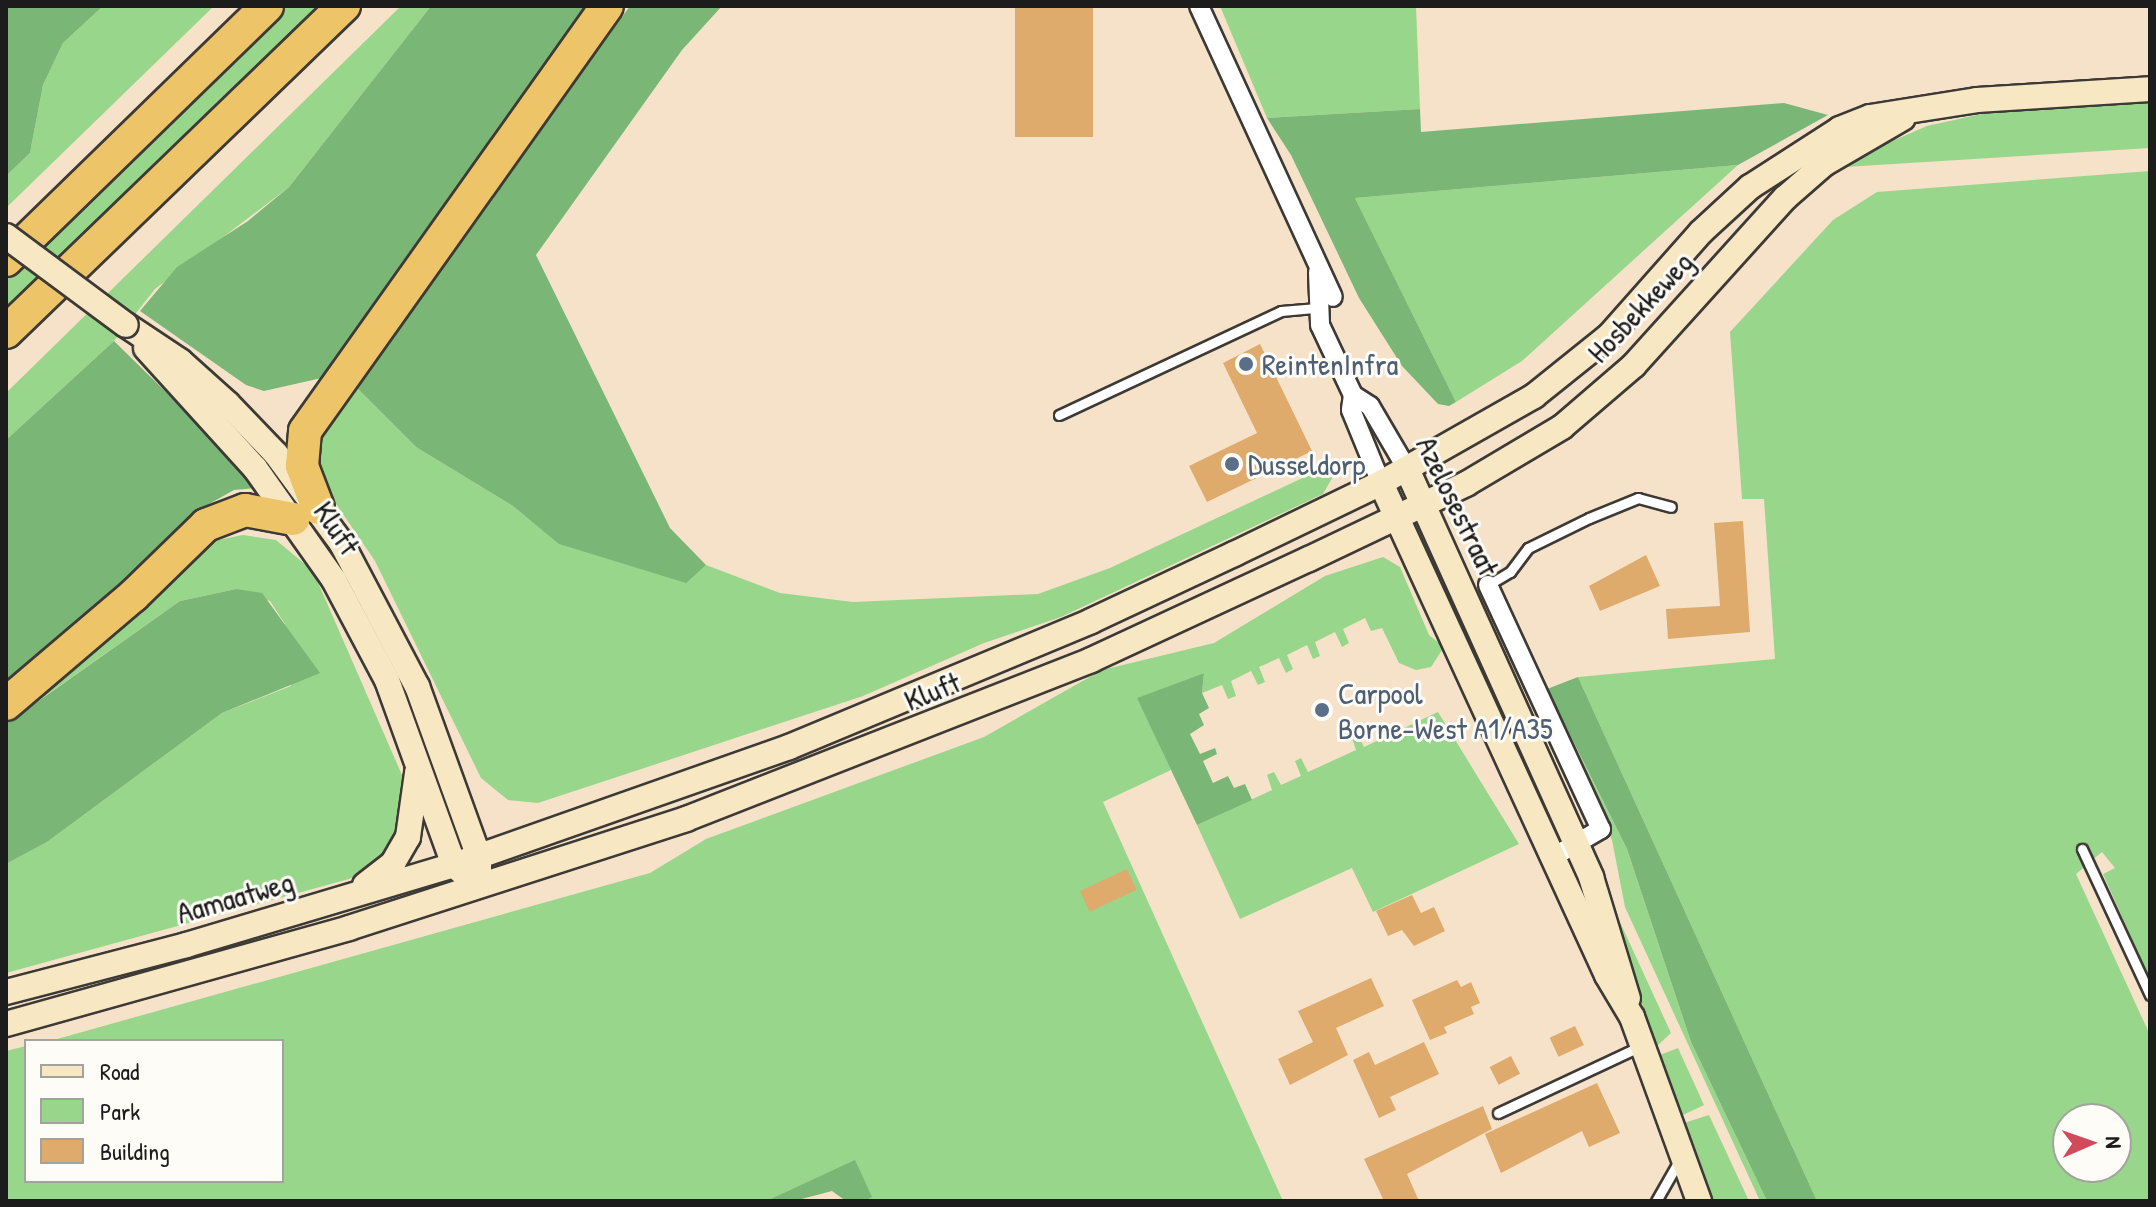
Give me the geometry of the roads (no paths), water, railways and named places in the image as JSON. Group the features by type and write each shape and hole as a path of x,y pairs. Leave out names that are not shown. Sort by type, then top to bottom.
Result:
{"highway":[{"path":"6,260 267,6"},
{"path":"6,332 344,6"},
{"path":"6,704 133,596 206,525 245,510 306,514 302,466 305,431 607,6"}],"main road":[{"name":"Hosbekkeweg","path":"1381,483 1534,396 1577,364 1637,308 1701,232 1770,171 1870,117 1912,114 1977,100 2150,89"},
{"name":"Hosbekkeweg","path":"1395,517 1562,427 1634,365 1785,198 1824,164 1912,114"},
{"name":"Kluft","path":"6,236 126,325 255,468 306,514 395,636 479,857 479,888"},
{"name":"Azelosestraat","path":"1407,469 1492,654 1606,916 1632,1017 1699,1201"},
{"name":"Kluft","path":"479,857 885,709 1091,621 1381,483"},
{"name":"Azelosestraat","path":"1381,483 1607,975 1632,1017"},
{"name":"Kluft","path":"306,514 369,643 418,758 454,865 479,888"},
{"name":"Kluft","path":"479,888 700,814 956,716 1091,660 1395,517"},
{"path":"1464,667 1492,654"},
{"path":"351,896 401,853 414,817 418,758"},
{"name":"Aamaatweg","path":"6,992 479,857"},
{"name":"Aamaatweg","path":"6,1024 479,888"}],"street":[{"name":"Azelosestraat","path":"1199,6 1318,261 1325,302 1353,395 1351,410 1381,483"},
{"name":"Azelosestraat","path":"1353,395 1370,406 1407,469"},
{"name":"Azelosestraat","path":"1488,585 1601,829 1553,857"}],"lane":[{"path":"1059,415 1281,311 1325,302"},
{"path":"1488,585 1510,572 1528,548 1589,518 1638,498 1671,507"},
{"path":"2082,849 2150,995"},
{"path":"1498,1113 1643,1045"},
{"path":"1656,1201 1682,1156"}],"place":[{"name":"ReintenInfra","path":"1246,364"},
{"name":"Dusseldorp","path":"1232,464"},
{"name":"Carpool Borne-West A1/A35","path":"1322,710"}]}
